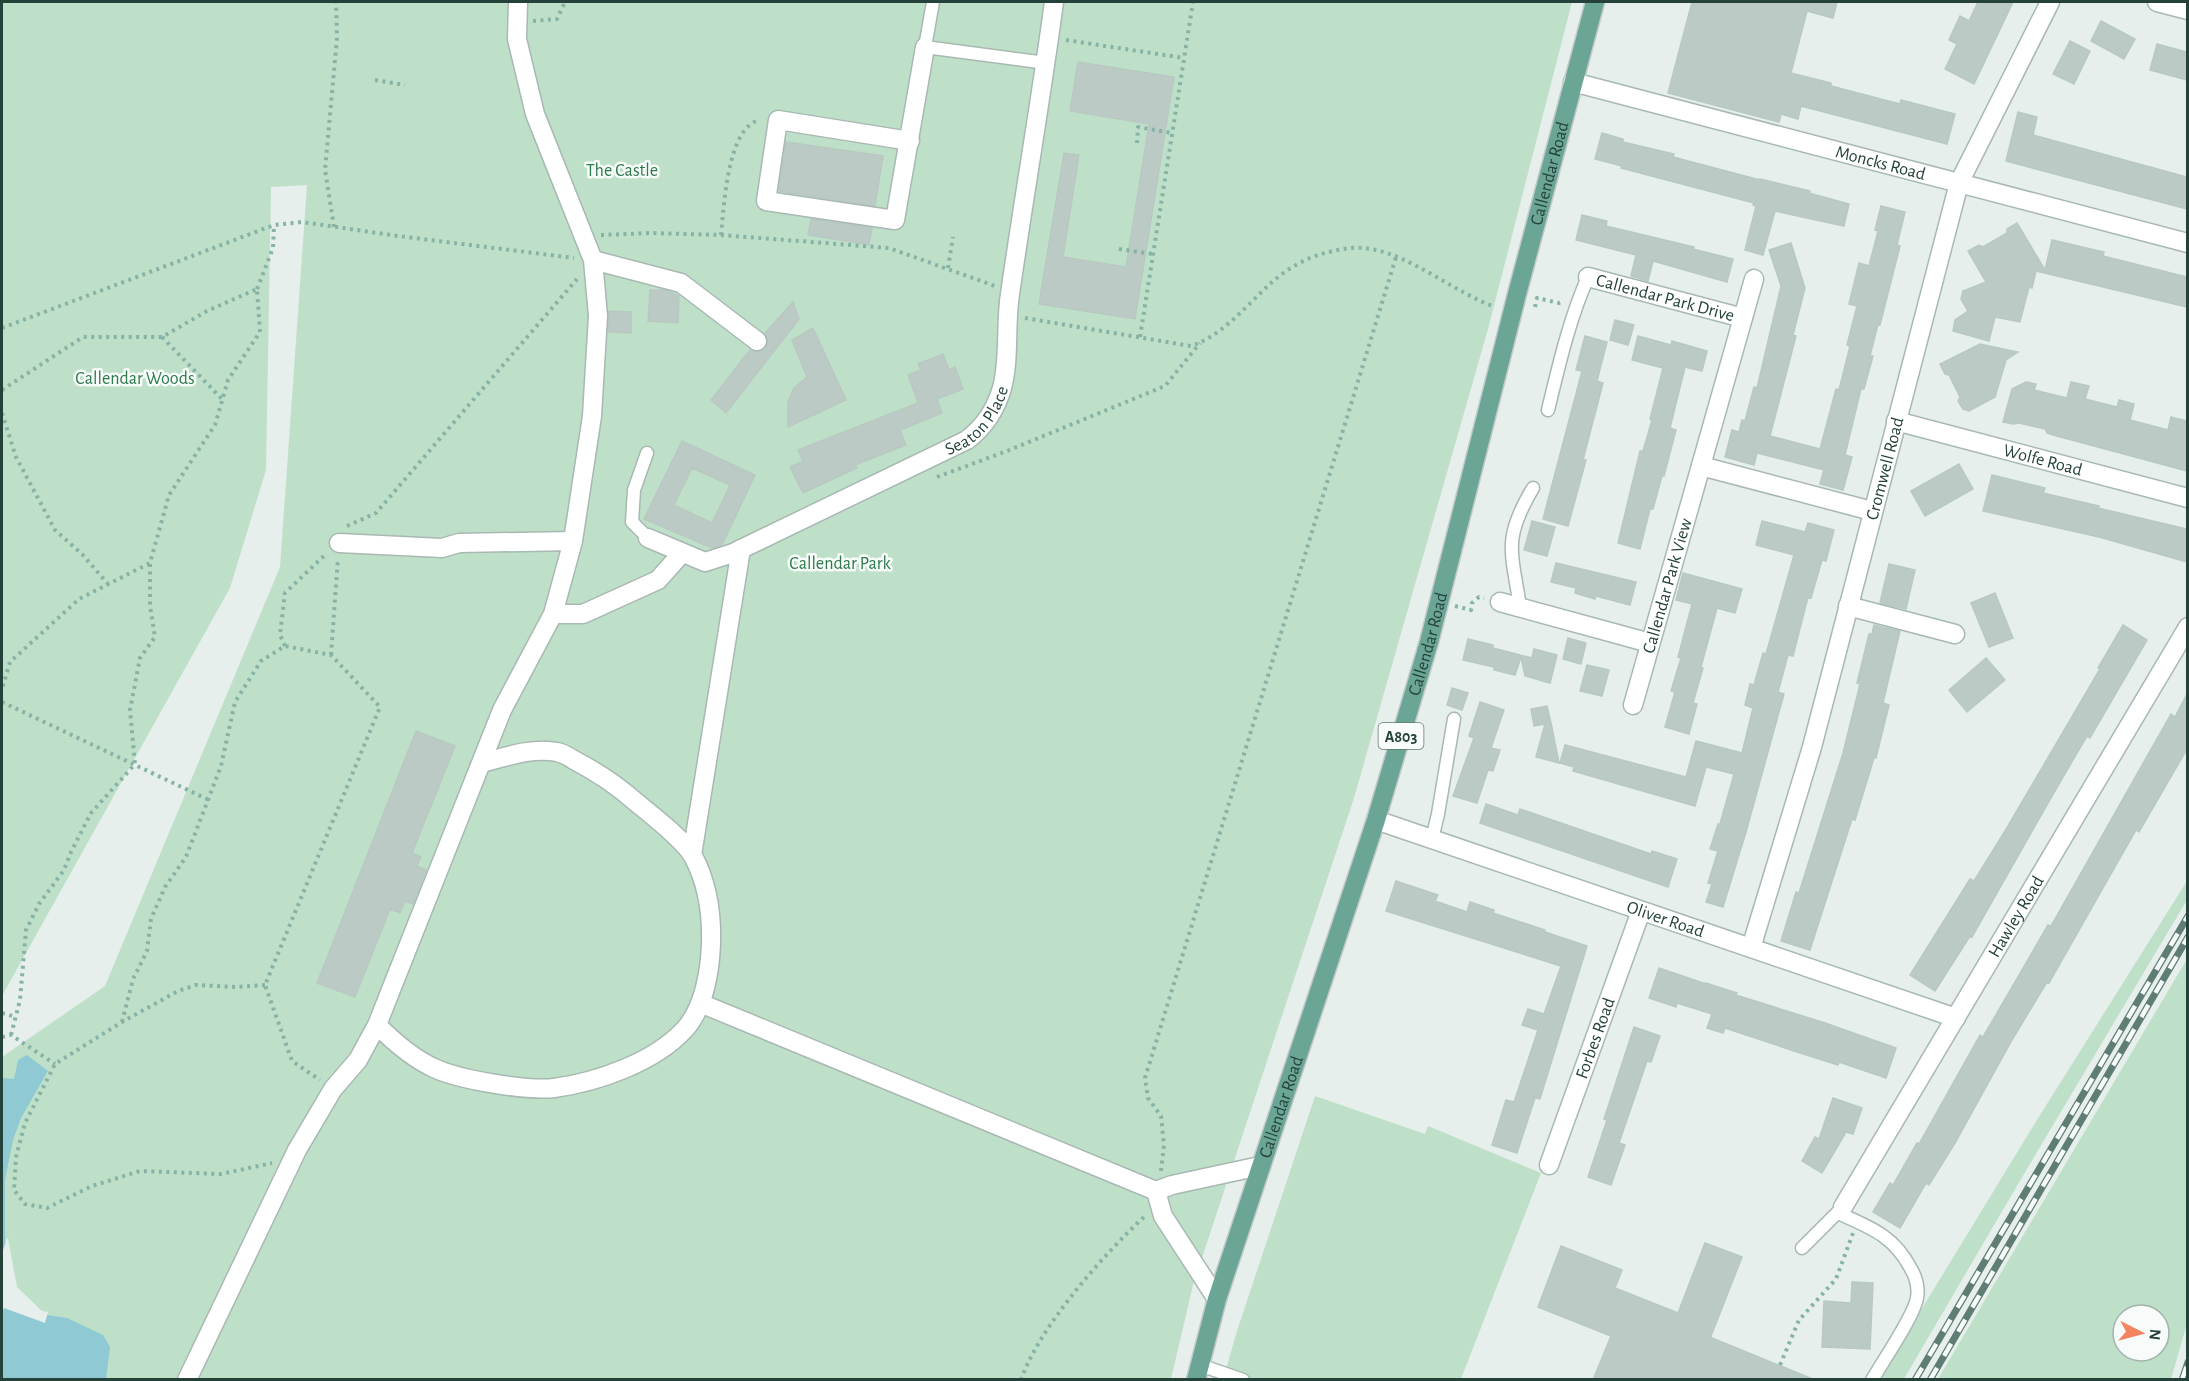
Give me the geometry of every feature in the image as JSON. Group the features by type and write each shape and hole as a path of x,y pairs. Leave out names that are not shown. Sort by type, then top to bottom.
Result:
{"main road":[{"name":"Callendar Road","path":"1198,1372 1217,1299 1376,820 1438,603 1595,2"}],"street":[{"path":"187,1380 297,1150 333,1089 358,1060 376,1025 502,710 553,614 573,541 592,416 598,316 593,260 535,114 517,39 518,2"},
{"name":"Seaton Place","path":"648,537 705,562 741,549 967,440 977,432 996,405 1006,369 1007,315 1010,292 1054,2"},
{"name":"Cromwell Road","path":"1751,948 1812,747 1959,183 2050,2"},
{"path":"2157,2 2187,10"},
{"path":"910,141 778,120 766,201 895,220 910,141 925,46"},
{"name":"Moncks Road","path":"1573,82 2187,243"},
{"path":"593,260 681,283 758,341"},
{"name":"Callendar Park Drive","path":"1588,277 1743,318"},
{"name":"Callendar Park View","path":"1633,705 1754,279"},
{"name":"Wolfe Road","path":"1896,421 2187,498"},
{"path":"1701,465 1872,511"},
{"path":"339,543 442,548 459,543 573,541"},
{"path":"692,855 741,549"},
{"path":"553,614 583,614 658,580 682,553"},
{"path":"1500,602 1650,643"},
{"path":"1848,606 1955,634"},
{"name":"Hawley Road","path":"1840,1210 2187,627"},
{"path":"376,1025 399,1047 435,1069 476,1080 514,1086 554,1088 605,1076 640,1062 667,1045 686,1028 700,1003 711,961 712,917 709,896 692,855 663,825 623,791 559,752 531,752 482,763"},
{"name":"Oliver Road","path":"1376,820 1956,1018"},
{"name":"Forbes Road","path":"1549,1165 1641,911"},
{"path":"700,1003 1159,1189 1260,1166"},
{"path":"1159,1189 1163,1216 1217,1299"}],"lane":[{"path":"933,2 925,46 1046,63"},
{"path":"1548,410 1577,301 1588,277"},
{"path":"647,453 634,490 632,522 648,537"},
{"path":"1520,607 1511,557 1511,543 1519,512 1533,488"},
{"path":"1432,839 1454,719"},
{"path":"1802,1248 1840,1210 1878,1231 1894,1243 1915,1276 1917,1288 1915,1306 1872,1380"},
{"path":"1198,1372 1243,1380"}],"path":[{"path":"334,227 325,170 337,38 336,2"},
{"path":"518,23 557,19 566,2"},
{"path":"1140,337 1193,2"},
{"path":"1049,38 1184,58"},
{"path":"375,80 405,85"},
{"path":"721,235 732,156 745,128 757,120 778,120"},
{"path":"1137,143 1138,127 1172,133"},
{"path":"2,328 274,225 302,222 593,260"},
{"path":"11,1035 20,1000 26,930 39,904 64,870 91,813 135,764 130,711 140,658 155,637 150,606 150,563 168,495 215,425 228,380 260,332 257,289 273,248 274,225"},
{"path":"583,236 650,233 721,235 889,248 1010,292"},
{"path":"948,268 953,237"},
{"path":"1007,315 1191,346 1222,328 1279,275 1312,256 1343,248 1371,249 1396,257 1500,309"},
{"path":"1119,249 1153,254"},
{"path":"1021,1380 1041,1340 1061,1312 1159,1189 1164,1145 1161,1116 1148,1098 1145,1078 1396,257"},
{"path":"331,655 339,543 348,524 376,513 593,260"},
{"path":"2,390 84,337 162,338 207,311 257,289"},
{"path":"1534,309 1537,298 1559,303 1564,300"},
{"path":"162,338 222,400"},
{"path":"930,480 1165,386 1201,342"},
{"path":"2,413 16,457 55,530 82,554 108,584"},
{"path":"285,646 280,635 285,592 339,543"},
{"path":"2,689 10,662 79,599 150,563"},
{"path":"1438,603 1471,610 1472,603 1479,597 1500,602"},
{"path":"122,1022 133,979 147,951 151,919 165,887 186,857 209,800 221,766 235,702 261,661 285,646 331,655 380,707 265,985 292,1061 333,1089"},
{"path":"2,702 209,800"},
{"path":"265,985 236,987 196,985 178,991 122,1022 55,1064 25,1123 16,1157 14,1190 25,1204 47,1209 92,1186 140,1171 221,1174 270,1163 297,1150"},
{"path":"2,1013 16,1017"},
{"path":"2,1037 11,1035 55,1064"},
{"path":"1780,1365 1800,1320 1836,1279 1857,1221"}],"green space":[{"name":"Callendar Park","path":"2,2 1572,2 1488,329 1354,798 1193,1285 1171,1379 2,1379 2,1057 105,986 280,567 307,185 271,187 266,470 230,588 2,996"},
{"path":"2187,881 2187,900 1904,1379 1879,1379 2035,1123"},
{"path":"2187,959 2188,1320 2171,1379 1938,1379"},
{"path":"1315,1096 1425,1134 1428,1126 1541,1173 1461,1379 1223,1380 1236,1334"}],"water":[{"path":"27,1055 48,1071 21,1118 13,1140 5,1180 5,1241 14,1288 41,1314 67,1318 103,1335 110,1347 106,1379 2,1380 2,1078 14,1079 18,1060"}],"pier":[{"path":"7,1238 17,1287 42,1311 48,1312 45,1323 4,1308 2,1313 2,1254"}],"building":[{"path":"1692,2 1837,2 1833,18 1807,11 1791,73 1900,104 1901,100 1955,114 1947,144 1801,106 1798,119 1781,114 1779,122 1668,93"},
{"path":"1978,2 2013,2 1974,84 1945,69 1957,44 1949,40 1960,16 1969,21"},
{"path":"2101,21 2135,39 2124,59 2091,41"},
{"path":"2070,41 2090,51 2074,84 2053,74"},
{"path":"2157,44 2187,52 2187,80 2150,70"},
{"path":"1078,62 1174,77 1135,319 1039,304 1064,153 1079,155 1063,257 1126,267 1149,124 1070,111"},
{"path":"2018,112 2037,117 2033,135 2187,177 2187,209 2006,161"},
{"path":"1602,133 1623,139 1623,142 1674,154 1673,157 1810,191 1809,193 1849,204 1844,226 1775,211 1763,255 1745,250 1756,206 1753,205 1754,203 1595,159"},
{"path":"786,142 883,156 875,206 779,191"},
{"path":"1881,206 1905,212 1897,245 1900,246 1870,356 1873,356 1864,389 1861,389 1845,455 1852,457 1843,490 1820,484 1824,470 1757,453 1754,465 1725,457 1732,430 1739,432 1742,420 1745,421 1754,387 1757,388 1781,286 1769,250 1791,243 1805,288 1793,335 1796,336 1770,436 1820,449 1850,346 1847,345 1857,306 1849,304 1859,263 1869,266 1878,231 1875,230"},
{"path":"1582,215 1607,221 1606,226 1694,247 1693,249 1733,259 1727,282 1653,261 1648,281 1631,276 1636,255 1576,240"},
{"path":"811,219 872,228 869,245 808,235"},
{"path":"2017,223 2045,270 2052,240 2104,252 2103,256 2187,277 2187,307 2036,271 2032,288 2029,287 2020,322 1995,317 1989,341 1953,331 1955,320 1968,311 1961,299 1963,291 1986,282 1968,251 1979,245 1983,247 2007,233 2007,229"},
{"path":"650,290 665,290 679,296 678,323 648,321"},
{"path":"793,302 799,319 726,413 711,400 750,350 756,352 766,348 768,342 765,333"},
{"path":"609,311 631,312 631,333 608,332"},
{"path":"1615,320 1634,325 1628,345 1610,340"},
{"path":"813,328 846,400 788,427 788,402 794,388 807,377 792,340"},
{"path":"1585,336 1607,342 1597,381 1603,383 1568,526 1543,519 1582,371 1576,370"},
{"path":"1638,336 1671,345 1672,341 1707,351 1702,371 1685,367 1670,428 1676,430 1664,476 1662,476 1653,509 1650,509 1640,549 1618,543 1640,451 1643,451 1652,420 1650,419 1663,368 1632,360"},
{"path":"1980,344 2018,352 2006,360 1995,397 1969,411 1963,409 1958,401 1960,397 1949,375 1945,374 1940,364"},
{"path":"943,354 949,370 955,367 963,389 937,399 942,413 900,430 906,445 855,465 857,468 803,493 790,467 803,461 798,450 918,403 908,375 921,370 918,364"},
{"path":"2026,382 2036,384 2034,390 2067,398 2071,382 2089,386 2085,399 2117,407 2119,400 2134,404 2130,420 2168,430 2171,417 2187,421 2187,471 2053,435 2047,433 2045,429 2003,422 2012,389"},
{"path":"682,441 755,475 722,545 712,548 644,519","holes":["692,468 730,485 712,523 674,505"]},
{"path":"1959,464 1973,489 1925,516 1911,491"},
{"path":"1992,475 2045,488 2043,493 2187,529 2187,562 2099,537 1983,511"},
{"path":"1532,521 1555,527 1547,556 1524,550"},
{"path":"1762,521 1805,532 1808,523 1834,530 1826,561 1822,560 1811,598 1808,597 1793,656 1788,655 1778,692 1784,694 1723,907 1706,902 1712,884 1708,883 1718,851 1710,849 1718,824 1720,824 1734,774 1706,767 1695,806 1573,771 1574,767 1560,763 1565,745 1686,777 1696,741 1742,753 1753,708 1745,705 1750,684 1754,685 1763,653 1766,654 1794,555 1756,545"},
{"path":"1556,563 1636,582 1630,605 1596,596 1595,599 1575,593 1576,588 1551,582"},
{"path":"1889,564 1915,570 1906,609 1880,603"},
{"path":"1683,573 1742,589 1735,613 1717,608 1693,703 1697,704 1689,734 1665,727 1675,692 1671,691 1681,658 1678,657 1692,604 1676,600"},
{"path":"1995,593 2013,638 1989,647 1971,603"},
{"path":"1874,625 1900,631 1883,703 1889,705 1876,758 1874,758 1855,820 1852,819 1810,950 1781,941 1796,892 1799,893 1843,753 1860,684 1857,683 1869,634 1872,634"},
{"path":"2123,625 2147,640 2090,738 2087,736 1972,937 1970,936 1935,991 1910,975 1970,879 1974,881 2005,831 2100,669 2098,668"},
{"path":"1568,638 1586,643 1581,664 1563,659"},
{"path":"1468,639 1532,658 1534,649 1557,655 1550,683 1525,676 1521,657 1515,675 1494,670 1494,667 1463,660"},
{"path":"1986,658 2005,680 1967,712 1949,690"},
{"path":"1587,665 1609,670 1602,696 1580,691"},
{"path":"1452,688 1468,693 1462,710 1447,705"},
{"path":"2187,694 2187,749 2139,832 2136,830 2049,983 2047,982 2012,1040 1955,1143 1929,1185 1926,1183 1900,1228 1873,1212 1890,1183 1893,1185 1917,1143 1919,1144 1980,1035 1983,1037 2048,925 2051,926 2171,714 2175,717"},
{"path":"1480,702 1504,710 1491,748 1500,750 1493,771 1488,770 1477,803 1453,796 1474,738 1469,736"},
{"path":"1547,706 1559,763 1536,757 1545,724 1534,726 1531,709"},
{"path":"416,731 455,746 412,853 421,857 417,866 426,870 413,904 405,901 400,913 390,909 355,997 317,983"},
{"path":"1486,804 1518,815 1520,809 1651,854 1652,851 1677,859 1668,887 1480,823"},
{"path":"1396,881 1438,895 1435,901 1467,912 1470,902 1494,910 1493,913 1587,946 1540,1099 1535,1098 1517,1153 1492,1145 1506,1100 1514,1102 1538,1030 1522,1025 1528,1009 1544,1014 1561,966 1386,911"},
{"path":"1659,968 1896,1048 1886,1078 1839,1062 1838,1065 1725,1028 1723,1033 1707,1028 1712,1014 1677,1003 1676,1007 1649,998"},
{"path":"1634,1027 1660,1036 1651,1062 1647,1061 1619,1143 1625,1145 1611,1185 1588,1177"},
{"path":"1833,1098 1862,1108 1853,1134 1846,1132 1822,1173 1802,1161 1815,1137 1819,1139"},
{"path":"1705,1243 1742,1257 1712,1338 1815,1380 1593,1380 1611,1336 1538,1307 1561,1246 1622,1270 1615,1288 1678,1313"},
{"path":"1852,1282 1873,1283 1870,1349 1822,1347 1824,1301 1851,1303"}],"railway":[{"path":"1915,1380 2188,916"},
{"path":"1930,1380 2188,937"},
{"path":"2182,1380 2188,1362"}],"park label":[{"name":"The Castle","path":"622,170"},
{"name":"Callendar Woods","path":"135,378"}]}
